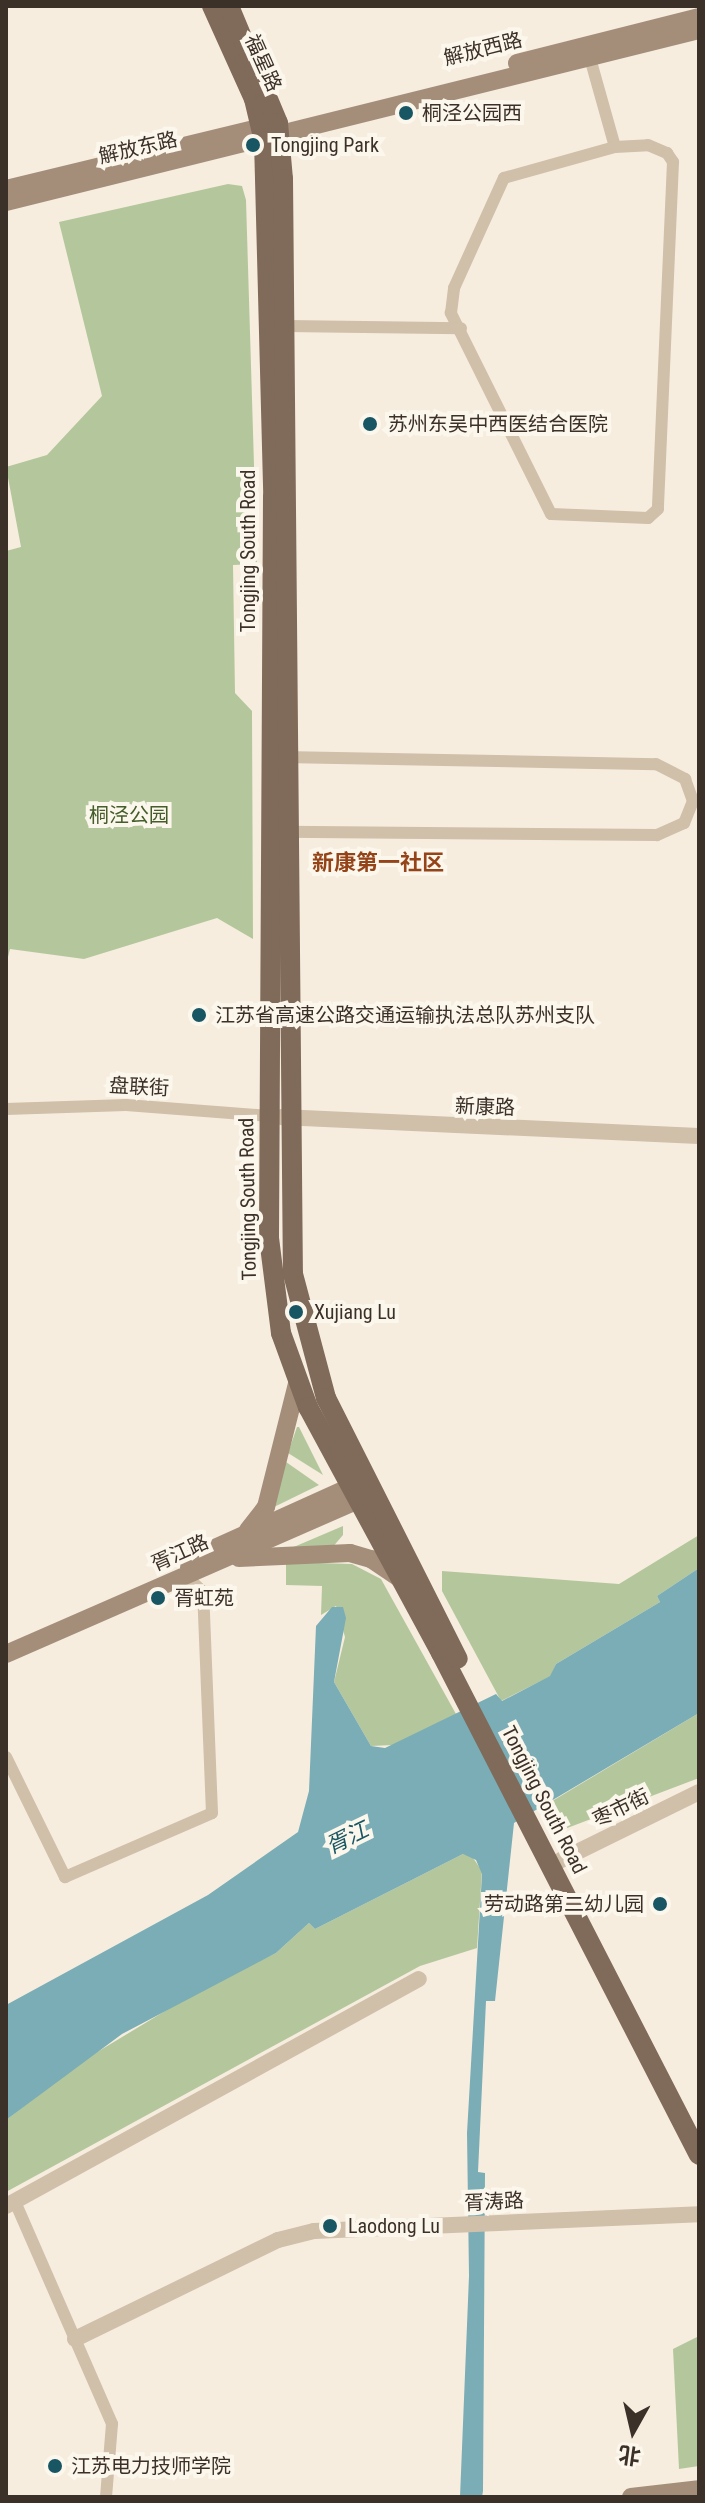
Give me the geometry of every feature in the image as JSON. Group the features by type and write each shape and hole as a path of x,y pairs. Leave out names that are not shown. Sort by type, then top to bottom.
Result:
{"main road":[{"name":"福星路","path":"212,6 272,131"},
{"name":"福星路","path":"229,6 272,131"},
{"name":"解放西路","path":"272,131 699,17"},
{"name":"解放西路","path":"272,131 699,30"},
{"name":"解放东路","path":"6,189 272,131"},
{"name":"解放东路","path":"6,202 272,131"},
{"name":"Tongjing South Road","path":"272,131 286,326 280,756"},
{"name":"Tongjing South Road","path":"272,131 280,832 270,1116 271,1268 281,1333 297,1384 362,1490 470,1695 699,2155"},
{"name":"Tongjing South Road","path":"280,832 292,1119 290,1238 297,1296 321,1385 399,1578 470,1695"},
{"path":"244,1535 266,1507 297,1384"},
{"name":"胥江路","path":"6,1641 244,1535 362,1490"},
{"name":"胥江路","path":"6,1654 216,1561 362,1490"},
{"path":"216,1561 345,1553 371,1559 399,1578"},
{"name":"Tongjing South Road","path":"534,1820 561,1860 699,2129"},
{"path":"631,2497 699,2489"}],"street":[{"path":"590,58 615,147"},
{"path":"648,145 667,153 673,162 658,509 648,518 551,514 451,313 454,288 504,178 615,147 648,145"},
{"path":"286,326 461,328"},
{"path":"280,756 656,764 685,779 696,801 684,823 657,835 280,832"},
{"name":"盘联街","path":"6,1109 126,1105 270,1116"},
{"name":"新康路","path":"270,1116 699,1136"},
{"path":"6,1757 65,1877 212,1813 203,1592 185,1575"},
{"name":"枣市街","path":"561,1860 699,1792"},
{"path":"106,2497 112,2424 11,2205 419,1979"},
{"name":"胥涛路","path":"75,2339 278,2240 314,2231 699,2214"}],"green space":[{"name":"桐泾公园","path":"228,184 242,186 246,200 257,564 233,565 235,693 252,711 253,939 217,918 84,959 10,949 6,965 6,551 21,547 6,467 47,455 102,396 59,222"},
{"path":"299,1427 323,1475 288,1453"},
{"path":"286,1462 319,1485 272,1508"},
{"path":"343,1526 343,1535 331,1549 289,1549"},
{"path":"699,1535 699,1568 657,1596 660,1602 556,1664 551,1676 501,1701 442,1591 442,1571 619,1584"},
{"path":"286,1562 352,1564 381,1579 456,1714 393,1745 371,1746 334,1682 345,1637 336,1606 321,1615 322,1586 286,1585"},
{"path":"699,1713 699,1778 562,1830 549,1803"},
{"path":"463,1854 471,1855 482,1871 477,1948 420,1966 6,2192 6,2120 84,2060 205,1987 276,1953 309,1923 315,1929"},
{"path":"699,2336 699,2466 679,2469 673,2349"}],"water":[{"name":"胥江","path":"699,1568 699,1713 514,1823 495,2001 486,2001 478,2172 485,2173 483,2491 482,2497 460,2497 469,2276 467,2133 482,1874 476,1860 463,1854 315,1929 309,1923 276,1953 122,2034 6,2120 6,2005 208,1895 298,1832 309,1791 316,1626 332,1607 343,1607 346,1618 334,1682 371,1746 385,1748 496,1694 502,1701 550,1676 556,1664 660,1602 657,1596"}],"place":[{"name":"桐泾公园西","path":"406,113"},
{"name":"Tongjing Park","path":"253,145"},
{"name":"苏州东吴中西医结合医院","path":"370,424"},
{"name":"江苏省高速公路交通运输执法总队苏州支队","path":"199,1015"},
{"name":"Xujiang Lu","path":"296,1312"},
{"name":"胥虹苑","path":"158,1598"},
{"name":"劳动路第二幼儿园","path":"660,1904"},
{"name":"Laodong Lu","path":"330,2226"},
{"name":"江苏电力技师学院","path":"55,2466"}],"district":[{"name":"新康第一社区","path":"378,863"}]}
